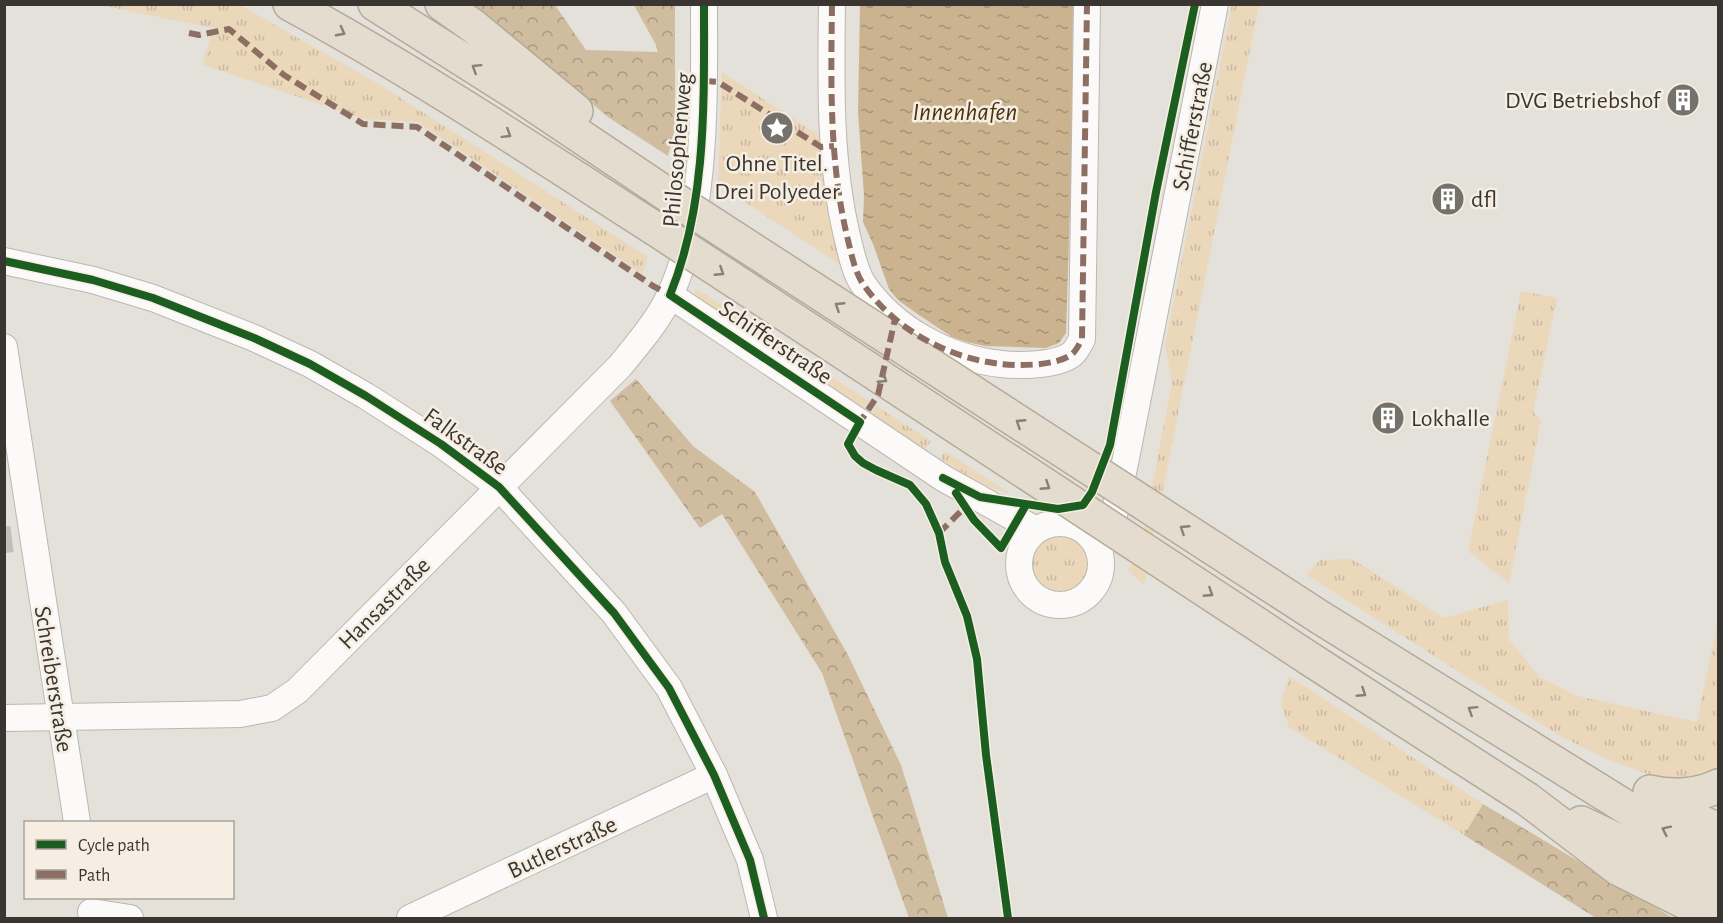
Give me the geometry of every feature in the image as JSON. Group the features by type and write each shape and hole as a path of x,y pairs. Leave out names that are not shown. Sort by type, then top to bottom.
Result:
{"highway":[{"path":"290,4 370,49 515,138 654,228 1527,799 1619,869 1712,909"},
{"path":"375,4 525,99 668,195 1321,618 1645,819 1719,856"},
{"path":"442,4 473,26 582,116 668,195"},
{"path":"1521,741 1630,788 1719,830"},
{"path":"1630,788 1664,795 1708,791 1719,786"}],"street":[{"name":"Philosophenweg","path":"670,295 688,240 699,172 704,81 704,4"},
{"path":"832,4 831,102 834,146 843,220 853,261 862,283 895,319 921,338 946,351 985,362 1011,365 1051,363 1066,358 1072,354 1082,339 1087,4"},
{"name":"Schifferstraße","path":"943,478 956,493 1009,537 1021,550 1018,564 1020,575 1026,589 1038,600 1053,606 1069,605 1084,598 1094,588 1100,576 1102,563 1099,550 1112,524 1126,458 1215,4"},
{"name":"Falkstraße","path":"7,262 93,280 143,295 254,338 310,364 366,396 441,444 499,487 615,613 669,688 714,775 750,860 764,918"},
{"name":"Schifferstraße","path":"670,295 943,478 1036,530"},
{"name":"Hansastraße","path":"4,718 240,714 272,708 297,691 620,366 646,334 670,295"},
{"name":"Schreiberstraße","path":"4,347 22,537 59,716 77,821"},
{"name":"Schifferstraße","path":"1081,528 1105,507 1126,458"},
{"path":"1021,550 1036,530 1052,523 1068,523 1081,528 1092,537 1099,550"},
{"name":"Butlerstraße","path":"410,918 714,775"},
{"path":"90,909 130,918"}],"green space":[{"path":"101,5 240,5 382,86 648,257 642,274 418,122 364,119 203,65 213,28"},
{"path":"473,5 555,5 586,50 658,52 634,5 675,5 675,128 668,156 608,117"},
{"path":"1232,5 1259,5 1144,585 1128,570 1135,560 1142,540 1172,382 1165,346"},
{"path":"722,72 823,138 851,272 718,184"},
{"path":"695,288 869,401 863,408 699,301 695,295"},
{"path":"1521,291 1557,298 1533,412 1541,420 1509,583 1468,551"},
{"path":"636,379 693,446 755,492 848,655 901,765 948,918 909,918 822,673 722,514 700,528 610,401"},
{"path":"876,406 931,441 925,449 871,414"},
{"path":"945,451 1011,494 980,484 940,458"},
{"path":"1060,535 1077,540 1085,548 1090,565 1085,582 1077,590 1060,595 1043,590 1035,582 1030,565 1035,548 1043,540"},
{"path":"1352,559 1444,618 1508,600 1509,640 1540,677 1577,696 1697,722 1718,620 1718,773 1687,783 1653,776 1609,760 1558,735 1307,575 1320,560"},
{"path":"1289,676 1483,804 1464,835 1289,727 1281,703"},
{"path":"1483,804 1673,918 1596,918 1464,835"}],"water":[{"name":"Innenhafen","path":"860,5 1073,5 1066,333 1059,343 1046,348 985,346 967,342 952,337 919,315 898,300 889,289 863,222 864,196 858,112"}],"tunnel":[{"path":"4,540 12,539"}],"marked path":[{"path":"832,4 834,150 841,207 853,261 860,279 890,315 923,339 981,361 1018,365 1048,363 1065,358 1077,349 1082,339 1087,4"},
{"path":"189,33 199,35 229,29 284,75 363,124 417,127 653,286 670,295"},
{"path":"704,81 718,82 821,147 834,146"},
{"path":"858,425 878,395 895,319"},
{"path":"939,533 962,510"}],"cycle path":[{"path":"704,4 703,115 697,189 691,225 670,295 860,422 848,444 855,456 876,470 910,485 926,504 939,533 945,562 967,616 977,659 986,755 1008,918"},
{"path":"943,478 980,497 1058,509 1083,505 1092,492 1110,445 1156,192 1195,4"},
{"path":"4,261 93,280 153,298 254,338 310,364 366,396 441,444 499,487 614,613 669,688 714,775 750,860 764,918"},
{"path":"956,493 974,520 1001,548 1026,505"}],"place":[{"name":"DVG Betriebshof","path":"1683,100"},
{"name":"Ohne Titel. Drei Polyeder","path":"777,128"},
{"name":"dfl","path":"1448,199"},
{"name":"Lokhalle","path":"1388,418"}]}
